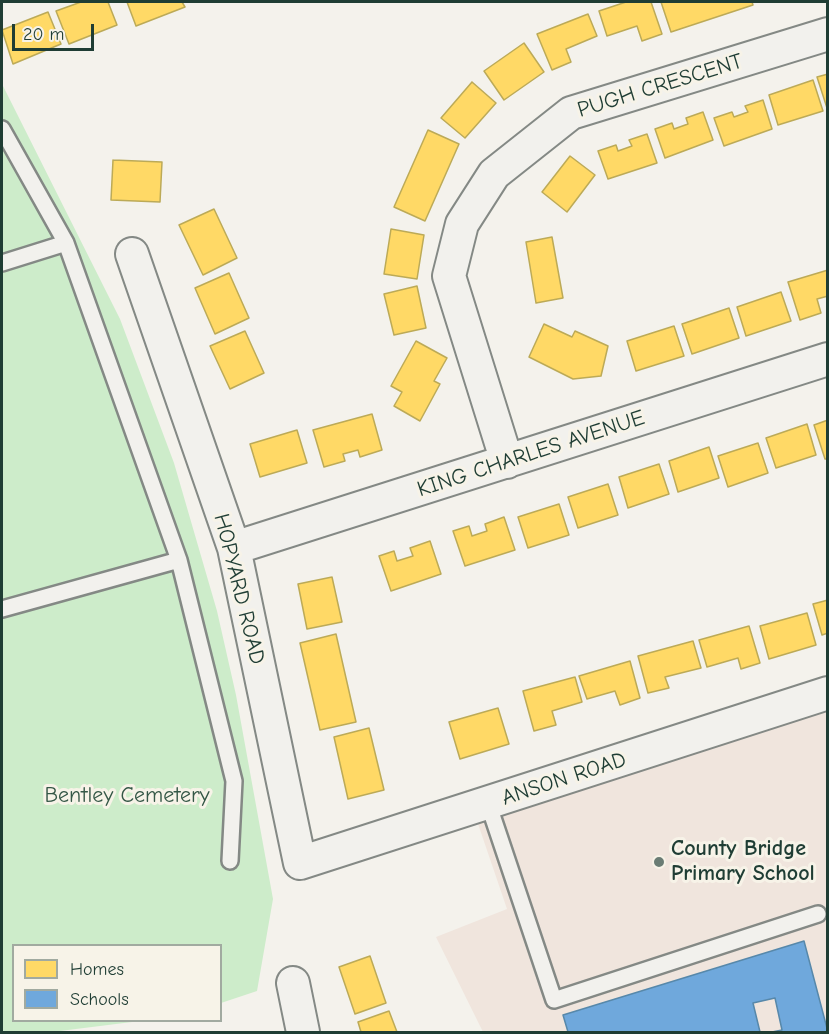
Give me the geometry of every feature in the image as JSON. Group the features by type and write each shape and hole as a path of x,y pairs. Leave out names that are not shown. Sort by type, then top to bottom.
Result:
{"street":[{"name":"PUGH CRESCENT","path":"507,462 449,276 462,224 494,174 571,113 828,34"},
{"name":"HOPYARD ROAD","path":"132,254 234,548 300,863"},
{"name":"KING CHARLES AVENUE","path":"234,548 828,359"},
{"name":"ANSON ROAD","path":"300,863 828,693"},
{"path":"293,983 303,1032"}],"lane":[{"path":"2,129 66,243 179,560 234,781 230,861"},
{"path":"2,263 66,243"},
{"path":"2,609 179,560"},
{"path":"488,803 554,1000 818,914"}],"shaded area":[{"name":"County Bridge Primary School","path":"827,706 827,1032 483,1032 436,937 507,909 475,815"}],"green space":[{"name":"Bentley Cemetery","path":"2,84 120,319 174,463 217,611 236,695 273,899 257,991 222,1003 222,944 12,944 12,1022 132,1022 52,1032 2,1032"}],"building: Homes":[{"path":"81,2 108,2 117,25 69,44 56,11"},
{"path":"127,2 182,2 185,7 136,26"},
{"path":"626,2 651,2 662,34 642,41 637,26 607,36 599,11"},
{"path":"661,2 752,2 753,5 671,32"},
{"path":"48,12 61,44 13,64 2,30"},
{"path":"588,14 597,36 566,49 571,62 552,70 537,34"},
{"path":"524,43 544,72 504,100 484,71"},
{"path":"828,74 828,107 827,108 817,77"},
{"path":"813,80 823,111 778,125 769,95"},
{"path":"472,82 496,103 465,138 441,118"},
{"path":"763,100 772,129 724,146 714,118 732,112 734,117 748,112 745,106"},
{"path":"703,112 713,140 665,158 655,129 672,123 674,129 688,124 686,118"},
{"path":"428,130 459,144 425,221 394,207"},
{"path":"647,134 657,163 608,179 598,151 616,145 618,151 632,146 629,140"},
{"path":"570,156 595,175 567,212 542,192"},
{"path":"113,160 162,162 160,202 111,200"},
{"path":"214,209 237,258 203,275 179,225"},
{"path":"391,229 424,235 417,279 384,274"},
{"path":"552,237 563,298 536,303 526,242"},
{"path":"828,270 828,296 817,299 821,313 800,320 788,282"},
{"path":"229,273 249,318 215,334 195,288"},
{"path":"417,286 426,328 394,335 384,294"},
{"path":"781,292 791,321 746,336 737,307"},
{"path":"729,308 739,338 692,354 682,324"},
{"path":"544,324 572,337 575,331 608,346 601,376 573,379 529,357"},
{"path":"674,326 684,356 636,371 627,341"},
{"path":"245,331 264,373 230,389 210,346"},
{"path":"416,341 447,358 434,381 440,384 420,421 394,406 402,392 391,386"},
{"path":"372,414 382,450 360,457 358,450 343,454 345,461 324,467 313,430"},
{"path":"828,420 828,459 825,459 814,425"},
{"path":"807,424 816,455 776,468 766,438"},
{"path":"297,430 307,463 260,477 250,444"},
{"path":"758,443 768,473 728,487 718,456"},
{"path":"709,447 719,478 678,492 669,461"},
{"path":"659,464 669,494 628,508 619,477"},
{"path":"608,484 618,515 578,528 568,497"},
{"path":"559,504 569,535 528,548 518,517"},
{"path":"504,517 515,550 465,566 453,531 469,526 472,536 487,531 485,524"},
{"path":"430,541 441,574 391,591 379,556 394,551 397,561 413,556 410,548"},
{"path":"332,577 342,622 307,629 298,584"},
{"path":"828,600 828,633 822,635 813,604"},
{"path":"807,613 816,645 769,659 760,626"},
{"path":"749,626 760,663 741,669 738,658 707,667 699,640"},
{"path":"336,634 356,722 320,730 300,643"},
{"path":"693,641 701,668 665,677 669,688 648,693 638,656"},
{"path":"630,661 640,698 620,705 615,691 587,699 579,676"},
{"path":"575,677 582,702 552,711 556,725 534,731 523,691"},
{"path":"498,708 509,744 460,759 449,722"},
{"path":"369,728 384,790 348,799 334,737"},
{"path":"370,956 386,1003 355,1014 339,967"},
{"path":"389,1011 397,1032 361,1032 358,1022"}],"building: Schools":[{"path":"804,941 828,1032 772,1032 782,1030 775,998 753,1003 760,1032 568,1032 563,1015"}],"place":[{"name":"County Bridge Primary School","path":"659,862"}]}
